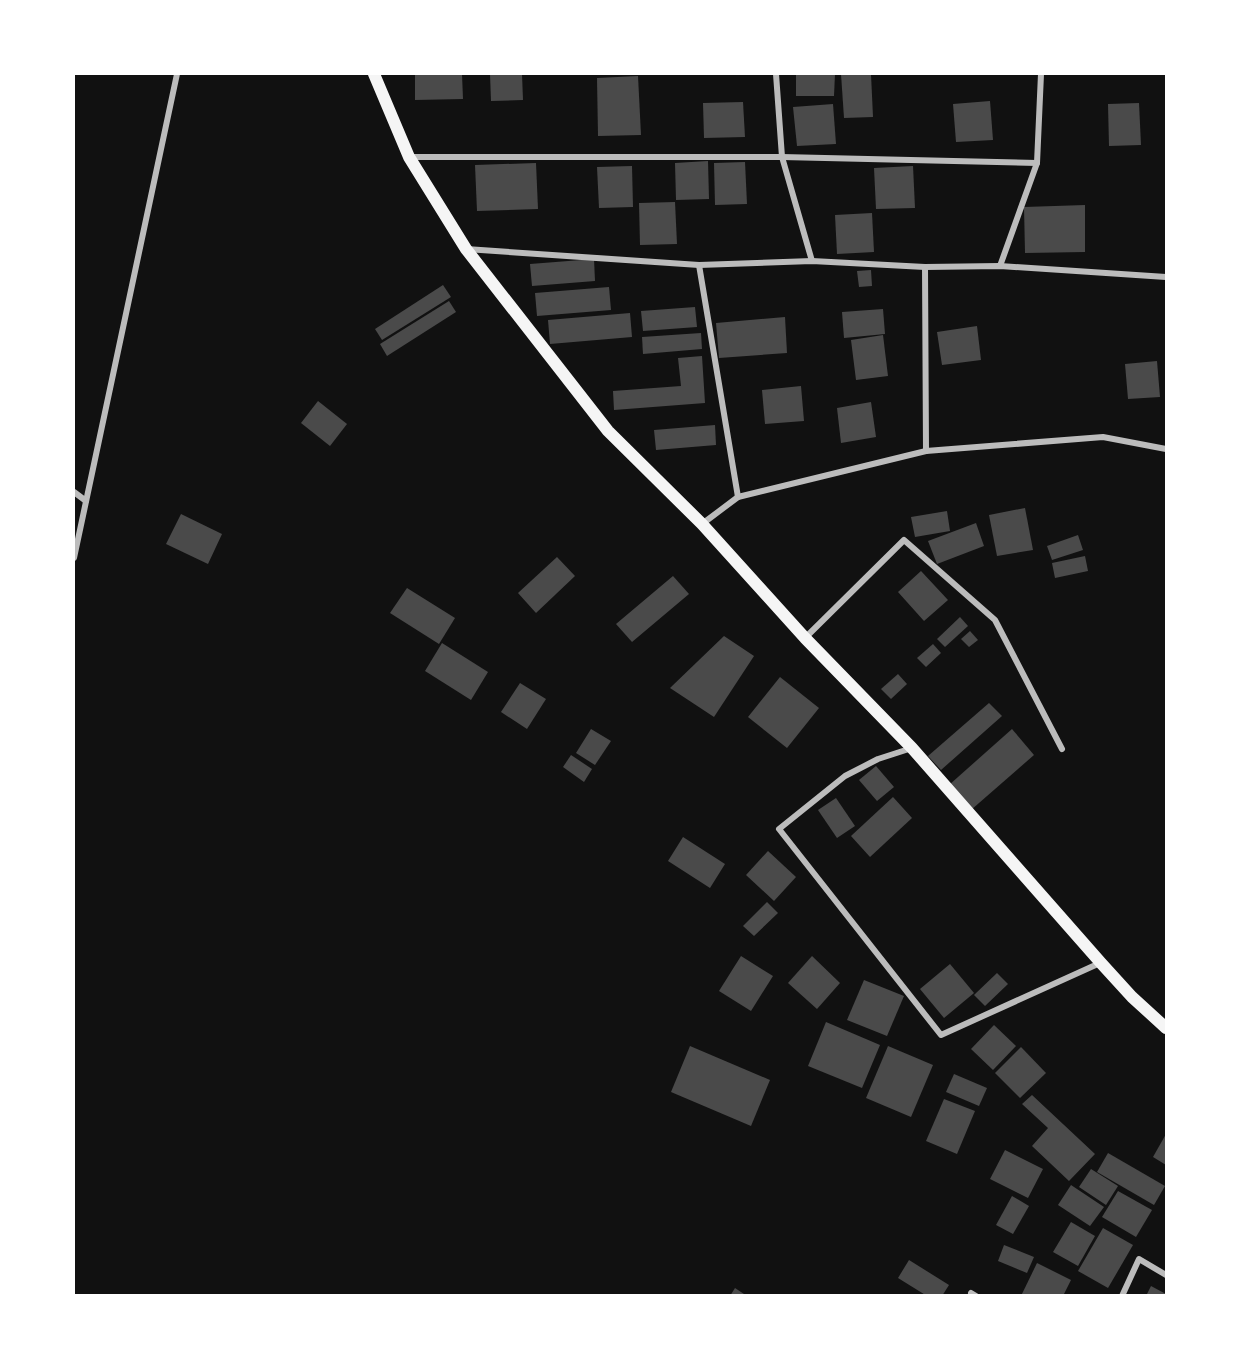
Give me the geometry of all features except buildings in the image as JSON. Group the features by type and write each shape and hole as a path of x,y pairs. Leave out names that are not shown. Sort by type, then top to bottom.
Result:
{"main road":[{"path":"375,74 409,157 466,249 609,431 702,524 806,638 912,748 1101,963 1132,997 1167,1028"}],"street":[{"path":"74,558 177,74"},
{"path":"776,74 782,157 812,261"},
{"path":"1000,266 1037,163 1041,74"},
{"path":"409,157 782,157 1037,163"},
{"path":"466,249 699,265 812,261 925,267 1000,266 1167,277"},
{"path":"699,265 738,497"},
{"path":"925,267 926,451"},
{"path":"702,524 738,497 926,451 1103,437 1167,449"},
{"path":"74,492 86,501"},
{"path":"806,638 904,540 995,620 1062,749"},
{"path":"912,748 878,759 845,776 779,829 941,1035 1101,963"},
{"path":"1122,1296 1139,1259 1167,1275"}]}
